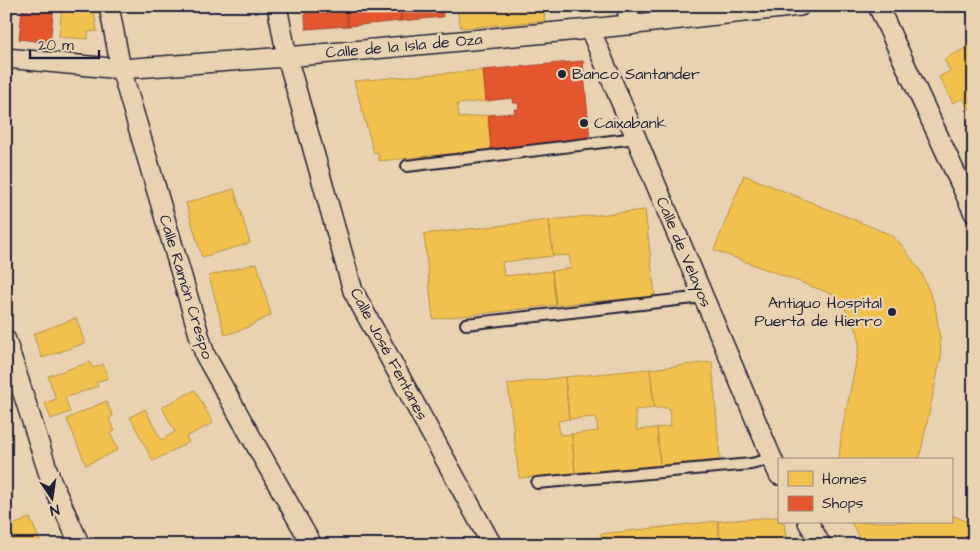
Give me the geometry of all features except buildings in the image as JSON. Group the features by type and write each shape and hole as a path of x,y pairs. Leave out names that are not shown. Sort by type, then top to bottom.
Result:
{"street":[{"name":"Calle Ramón Crespo","path":"109,6 121,69 205,355 312,545"},
{"name":"Calle José Fentanes","path":"277,6 287,57 353,291 492,545"},
{"path":"626,6 631,24"},
{"name":"Calle de la Isla de Oza","path":"6,58 121,69 287,57 590,29 800,6"},
{"path":"878,6 974,214"},
{"name":"Calle de Velayos","path":"590,29 775,467"},
{"path":"6,340 51,481 80,545"},
{"path":"809,524 821,545"}],"lane":[{"path":"406,166 636,138"},
{"path":"466,324 703,297"},
{"path":"537,483 750,464 775,467"}],"place":[{"name":"Banco Santander","path":"562,74"},
{"name":"Caixabank","path":"584,123"},
{"name":"Antiguo Hospital Puerta de Hierro","path":"892,312"}]}
